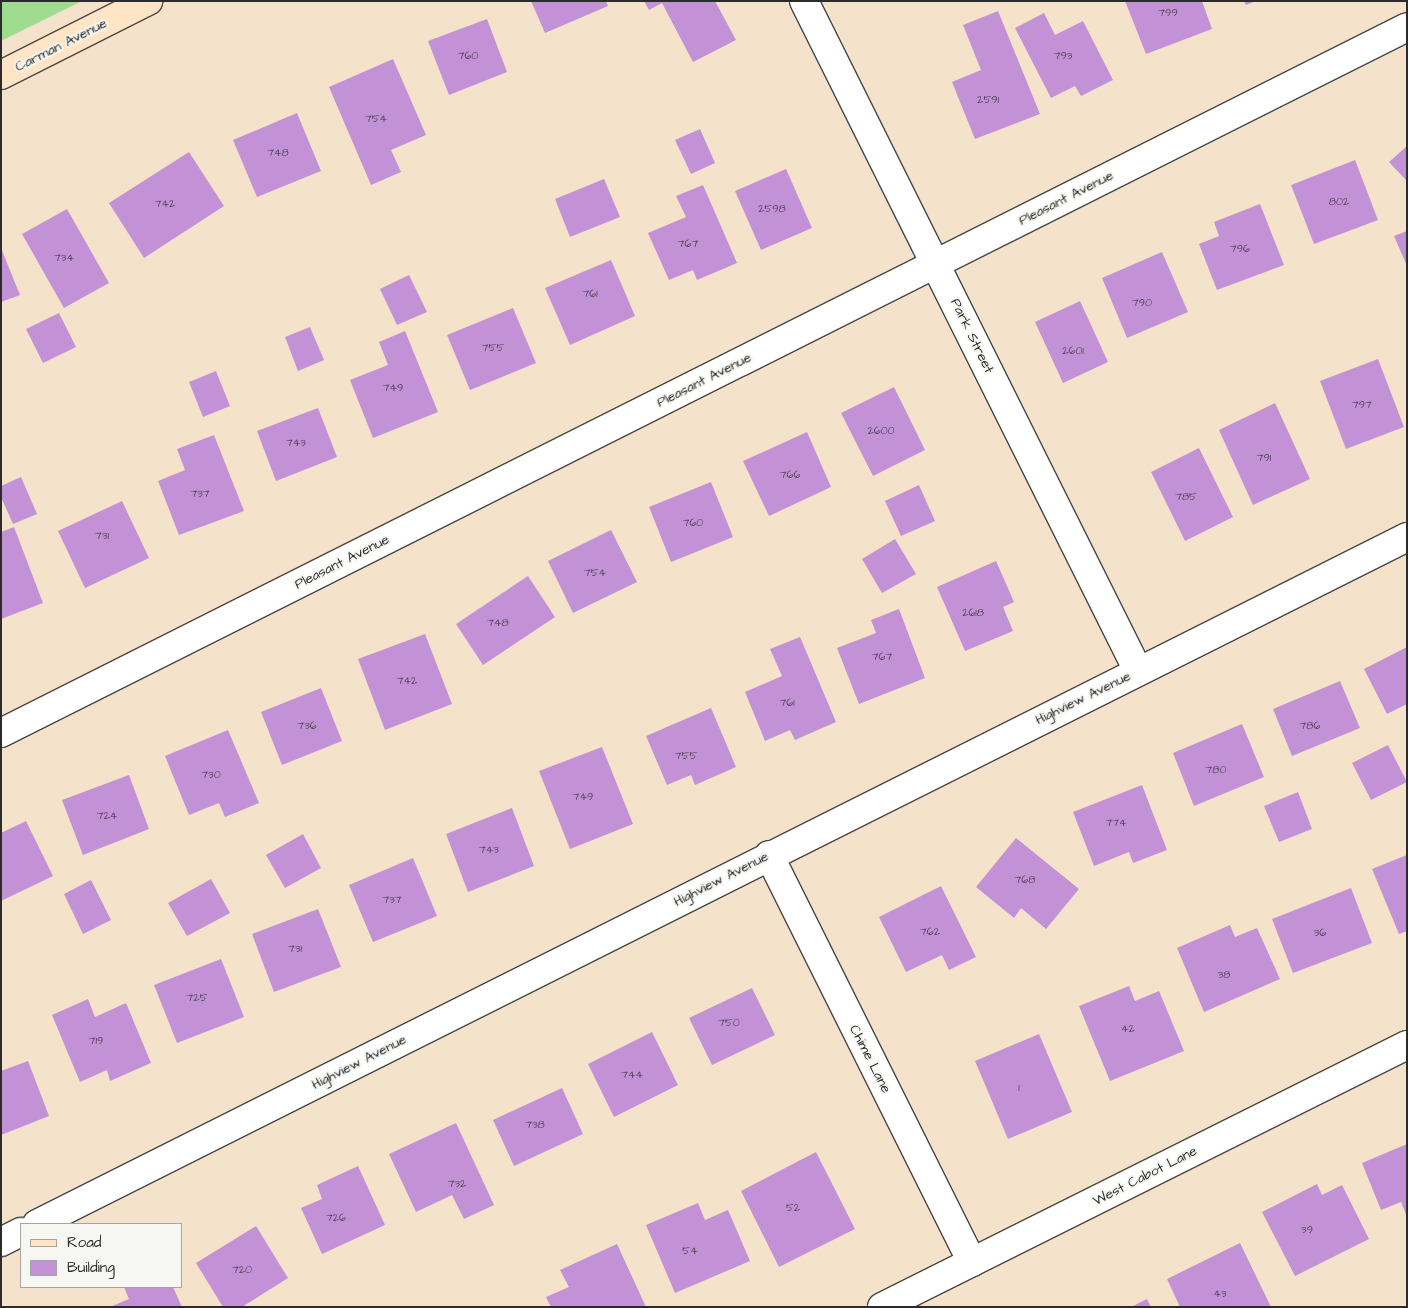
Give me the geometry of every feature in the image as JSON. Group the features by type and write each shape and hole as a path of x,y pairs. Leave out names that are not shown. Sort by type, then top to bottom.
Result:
{"main road":[{"name":"Carman Avenue","path":"1,75 148,1"}],"street":[{"name":"Park Street","path":"804,1 1138,671"},
{"name":"Pleasant Avenue","path":"1,733 1407,28"},
{"name":"Highview Avenue","path":"39,1223 769,855 1407,537"},
{"name":"Chime Lane","path":"769,855 972,1262"},
{"name":"West Cabot Lane","path":"882,1307 1407,1045"},
{"path":"1,1242 20,1232"}],"green space":[{"path":"1,1 82,1 1,41"}],"building":[{"path":"531,1 606,1 608,6 545,33"},
{"path":"644,1 715,1 736,40 693,62 662,3 649,10"},
{"path":"1125,1 1202,1 1212,29 1146,54"},
{"path":"1244,1 1256,1 1246,5"},
{"path":"998,11 1040,114 975,139 952,82 981,70 963,25"},
{"path":"1044,13 1055,35 1083,21 1113,80 1081,96 1075,86 1051,98 1015,28"},
{"path":"487,19 507,72 449,95 428,41"},
{"path":"393,59 426,135 391,150 401,172 371,185 329,87"},
{"path":"297,113 321,171 257,197 233,140"},
{"path":"700,129 715,163 691,174 675,140"},
{"path":"1407,146 1407,181 1389,162"},
{"path":"189,152 224,206 144,258 109,203"},
{"path":"1355,160 1378,220 1314,244 1291,185"},
{"path":"786,169 812,228 761,250 735,191"},
{"path":"604,179 620,217 570,237 555,199"},
{"path":"703,185 737,263 697,280 693,270 669,280 648,233 686,217 676,196"},
{"path":"1260,204 1284,265 1217,290 1199,244 1219,236 1214,222"},
{"path":"67,209 109,283 64,308 22,234"},
{"path":"1407,231 1407,266 1394,236"},
{"path":"1,248 20,295 1,302"},
{"path":"1162,252 1188,312 1127,338 1102,278"},
{"path":"611,260 635,316 570,345 545,288"},
{"path":"409,275 427,312 397,325 380,289"},
{"path":"1080,301 1108,362 1063,383 1035,322"},
{"path":"513,308 536,363 470,390 447,335"},
{"path":"59,313 76,347 43,363 26,329"},
{"path":"310,327 324,360 298,371 285,337"},
{"path":"405,331 438,412 373,438 350,380 388,365 379,342"},
{"path":"1378,359 1404,427 1346,449 1320,381"},
{"path":"216,371 230,406 203,417 189,382"},
{"path":"894,387 925,450 873,476 841,413"},
{"path":"1275,403 1310,479 1253,505 1219,430"},
{"path":"318,408 337,457 276,481 257,431"},
{"path":"807,432 831,487 769,516 743,461"},
{"path":"214,435 244,511 179,535 158,481 185,470 177,449"},
{"path":"1199,448 1233,517 1185,541 1151,472"},
{"path":"21,477 37,514 13,524 1,497 1,486"},
{"path":"711,482 733,537 671,562 649,507"},
{"path":"919,485 935,521 901,536 885,501"},
{"path":"122,501 149,558 85,588 58,531"},
{"path":"14,527 43,603 1,619 1,532"},
{"path":"611,530 637,582 573,613 548,561"},
{"path":"895,539 916,574 882,593 862,559"},
{"path":"996,561 1014,602 1003,607 1013,631 965,651 937,587"},
{"path":"528,576 555,617 483,665 456,624"},
{"path":"899,609 925,678 859,704 837,648 876,633 871,620"},
{"path":"425,634 452,704 385,730 358,659"},
{"path":"800,637 836,722 795,740 790,730 765,741 745,692 782,676 770,649"},
{"path":"1407,647 1407,704 1387,714 1364,669"},
{"path":"1340,681 1360,728 1292,756 1273,709"},
{"path":"321,688 342,741 282,765 261,712"},
{"path":"711,708 736,767 695,785 691,775 667,785 646,736"},
{"path":"1242,724 1264,777 1194,806 1173,753"},
{"path":"228,730 259,803 225,817 219,803 189,815 165,756"},
{"path":"1388,745 1407,782 1371,800 1352,763"},
{"path":"602,747 633,824 570,849 539,771"},
{"path":"129,775 149,829 83,855 62,800"},
{"path":"1142,785 1167,850 1133,863 1129,852 1094,866 1073,812"},
{"path":"1298,792 1312,829 1279,842 1264,806"},
{"path":"512,808 534,866 468,892 446,834"},
{"path":"26,821 53,876 1,901 1,833"},
{"path":"303,834 321,868 285,888 266,855"},
{"path":"1016,838 1079,889 1046,929 1021,908 1014,918 976,887"},
{"path":"1407,855 1407,931 1399,934 1372,869"},
{"path":"413,858 437,916 373,942 349,885"},
{"path":"211,879 230,913 187,936 168,903"},
{"path":"91,880 111,920 83,934 64,894"},
{"path":"941,886 976,957 949,970 942,955 906,972 879,917"},
{"path":"1351,888 1372,943 1293,973 1272,919"},
{"path":"318,909 341,967 274,992 252,934"},
{"path":"1230,925 1235,937 1257,928 1280,979 1204,1012 1177,948"},
{"path":"221,959 244,1017 177,1043 154,985"},
{"path":"1129,986 1135,1001 1159,991 1184,1051 1110,1081 1079,1006"},
{"path":"752,988 775,1035 712,1065 689,1018"},
{"path":"88,999 95,1017 126,1003 151,1063 110,1081 107,1070 80,1082 52,1015"},
{"path":"652,1032 678,1085 614,1117 588,1064"},
{"path":"1039,1034 1072,1112 1008,1139 975,1061"},
{"path":"28,1061 49,1116 1,1135 1,1071"},
{"path":"562,1088 583,1134 514,1166 493,1120"},
{"path":"456,1123 494,1205 464,1219 452,1195 416,1212 389,1154"},
{"path":"1407,1144 1407,1217 1401,1202 1381,1210 1362,1163"},
{"path":"816,1152 855,1229 779,1267 741,1191"},
{"path":"358,1166 385,1225 322,1254 301,1208 322,1199 317,1185"},
{"path":"1317,1184 1322,1195 1342,1185 1369,1239 1295,1276 1262,1212"},
{"path":"698,1203 705,1220 728,1210 750,1261 675,1293 646,1225"},
{"path":"256,1226 288,1278 242,1307 223,1307 196,1263"},
{"path":"1240,1243 1271,1307 1180,1307 1167,1279"},
{"path":"617,1244 646,1307 551,1307 546,1297 569,1287 560,1270"},
{"path":"124,1288 173,1288 182,1307 110,1307 129,1299"},
{"path":"1147,1299 1151,1307 1131,1307"}]}
